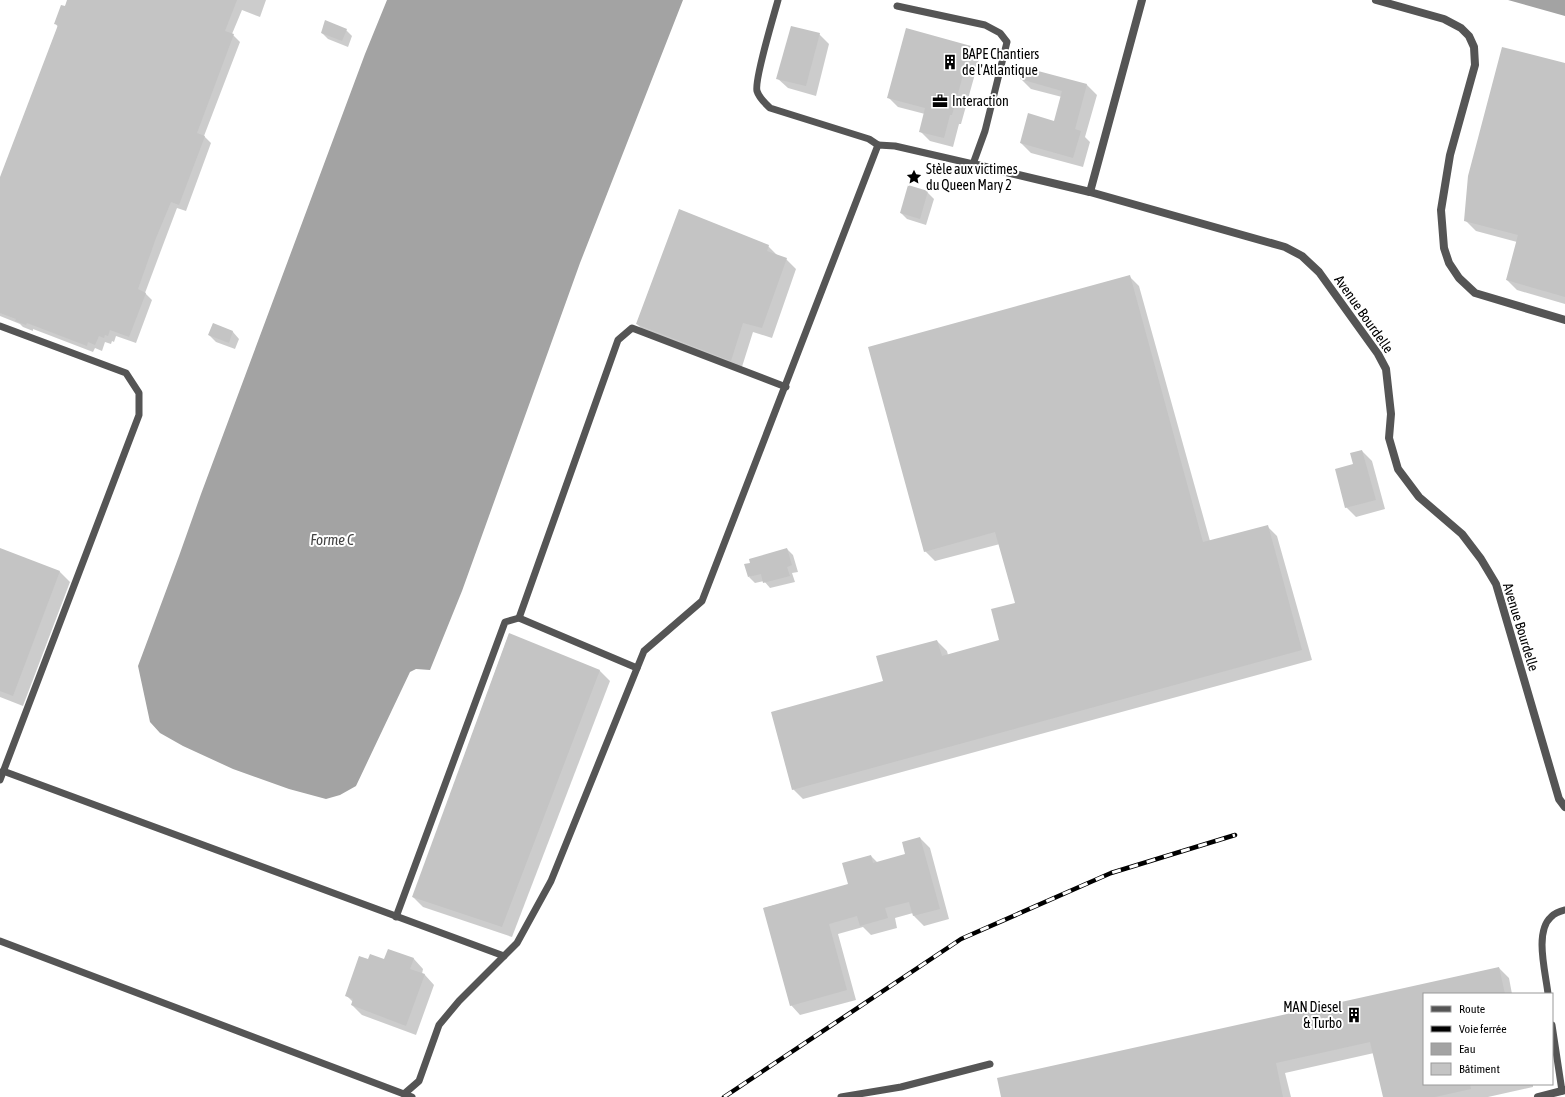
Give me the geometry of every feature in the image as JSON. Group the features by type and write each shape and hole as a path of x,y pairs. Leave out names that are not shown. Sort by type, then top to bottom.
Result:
{"street":[{"path":"1090,192 1142,0"},
{"path":"1376,0 1444,19 1461,28 1469,36 1474,47 1475,65 1450,155 1441,210 1444,248 1449,263 1460,278 1475,294 1565,320"},
{"name":"Avenue Bourdelle","path":"973,164 1090,192 1285,248 1302,256 1319,272 1378,354 1386,369 1391,414 1389,438 1398,469 1419,497 1462,534 1481,559 1496,584 1559,799 1565,807"},
{"path":"1538,1097 1563,1090"}],"lane":[{"path":"778,0 758,77 757,90 763,101 770,108 869,139 878,145 901,147 973,164 985,133 1007,42 1000,33 985,25 897,6"},
{"path":"404,1094 419,1081 439,1025 459,1001 517,943 551,881 644,651 702,601 786,387 878,145"},
{"path":"0,326 126,373 139,393 139,414 0,780"},
{"path":"519,618 618,340 632,328 786,387"},
{"path":"396,917 505,622 519,618 637,668"},
{"path":"3,771 504,956"},
{"path":"1548,993 1541,938 1551,917 1565,910"},
{"path":"0,941 412,1097"},
{"path":"1553,1031 1563,1090"},
{"path":"841,1097 901,1087 990,1064"}],"water":[{"name":"Forme C","path":"387,0 683,0 580,263 462,591 430,670 416,669 410,672 356,786 340,795 326,799 289,789 233,769 183,746 160,733 150,722 138,666 365,54"},
{"path":"1508,0 1565,0 1565,16"}],"building":[{"path":"67,0 237,0 225,31 234,34 197,133 205,136 179,205 171,202 156,238 138,289 146,293 129,337 110,330 108,336 105,335 104,338 99,336 95,345 88,342 87,346 27,323 26,325 15,321 16,319 0,313 0,177 58,25 54,24 61,5 65,6"},
{"path":"325,20 347,29 342,41 321,33"},
{"path":"791,26 820,33 806,86 776,79"},
{"name":"BAPE Chantiers de l'Atlantique","path":"906,28 971,46 944,138 919,132 925,108 887,98"},
{"path":"1502,47 1565,63 1565,297 1506,280 1518,235 1464,221 1468,176"},
{"path":"1023,67 1087,84 1075,129 1081,131 1073,158 1020,143 1028,113 1054,121 1062,91 1020,79"},
{"path":"908,185 928,191 920,219 900,213"},
{"path":"679,209 769,245 767,251 787,258 762,328 743,323 731,361 636,324"},
{"path":"1130,275 1203,542 1268,525 1302,650 792,790 771,712 883,681 876,656 937,640 942,656 999,640 991,609 1015,603 995,532 924,552 868,347"},
{"path":"213,323 233,331 229,343 208,335"},
{"path":"1362,450 1376,500 1345,508 1335,469 1353,464 1350,453"},
{"path":"0,548 60,571 13,696 0,691"},
{"path":"787,548 792,565 787,567 790,576 763,583 761,574 748,577 744,564 750,563 749,559"},
{"path":"509,633 600,670 502,927 412,897"},
{"path":"920,837 940,909 913,916 909,902 885,908 888,918 860,926 857,916 829,924 847,990 790,1006 763,908 848,884 842,863 871,855 873,863 905,854 902,842"},
{"path":"388,949 414,958 410,969 425,974 406,1026 351,1005 353,999 345,996 359,956 368,959 370,954 384,959"},
{"name":"MAN Diesel & Turbo","path":"1499,967 1505,993 1423,993 1423,1085 1470,1085 1471,1089 1435,1097 1383,1097 1370,1042 1276,1063 1283,1097 1001,1097 997,1078"}],"railway":[{"path":"724,1097 961,939 1111,873 1235,835"}],"place":[{"name":"BAPE Chantiers de l'Atlantique","path":"950,62"},
{"name":"Interaction","path":"940,101"},
{"name":"Stèle aux victimes du Queen Mary 2","path":"914,177"},
{"name":"MAN Diesel & Turbo","path":"1354,1015"}]}
